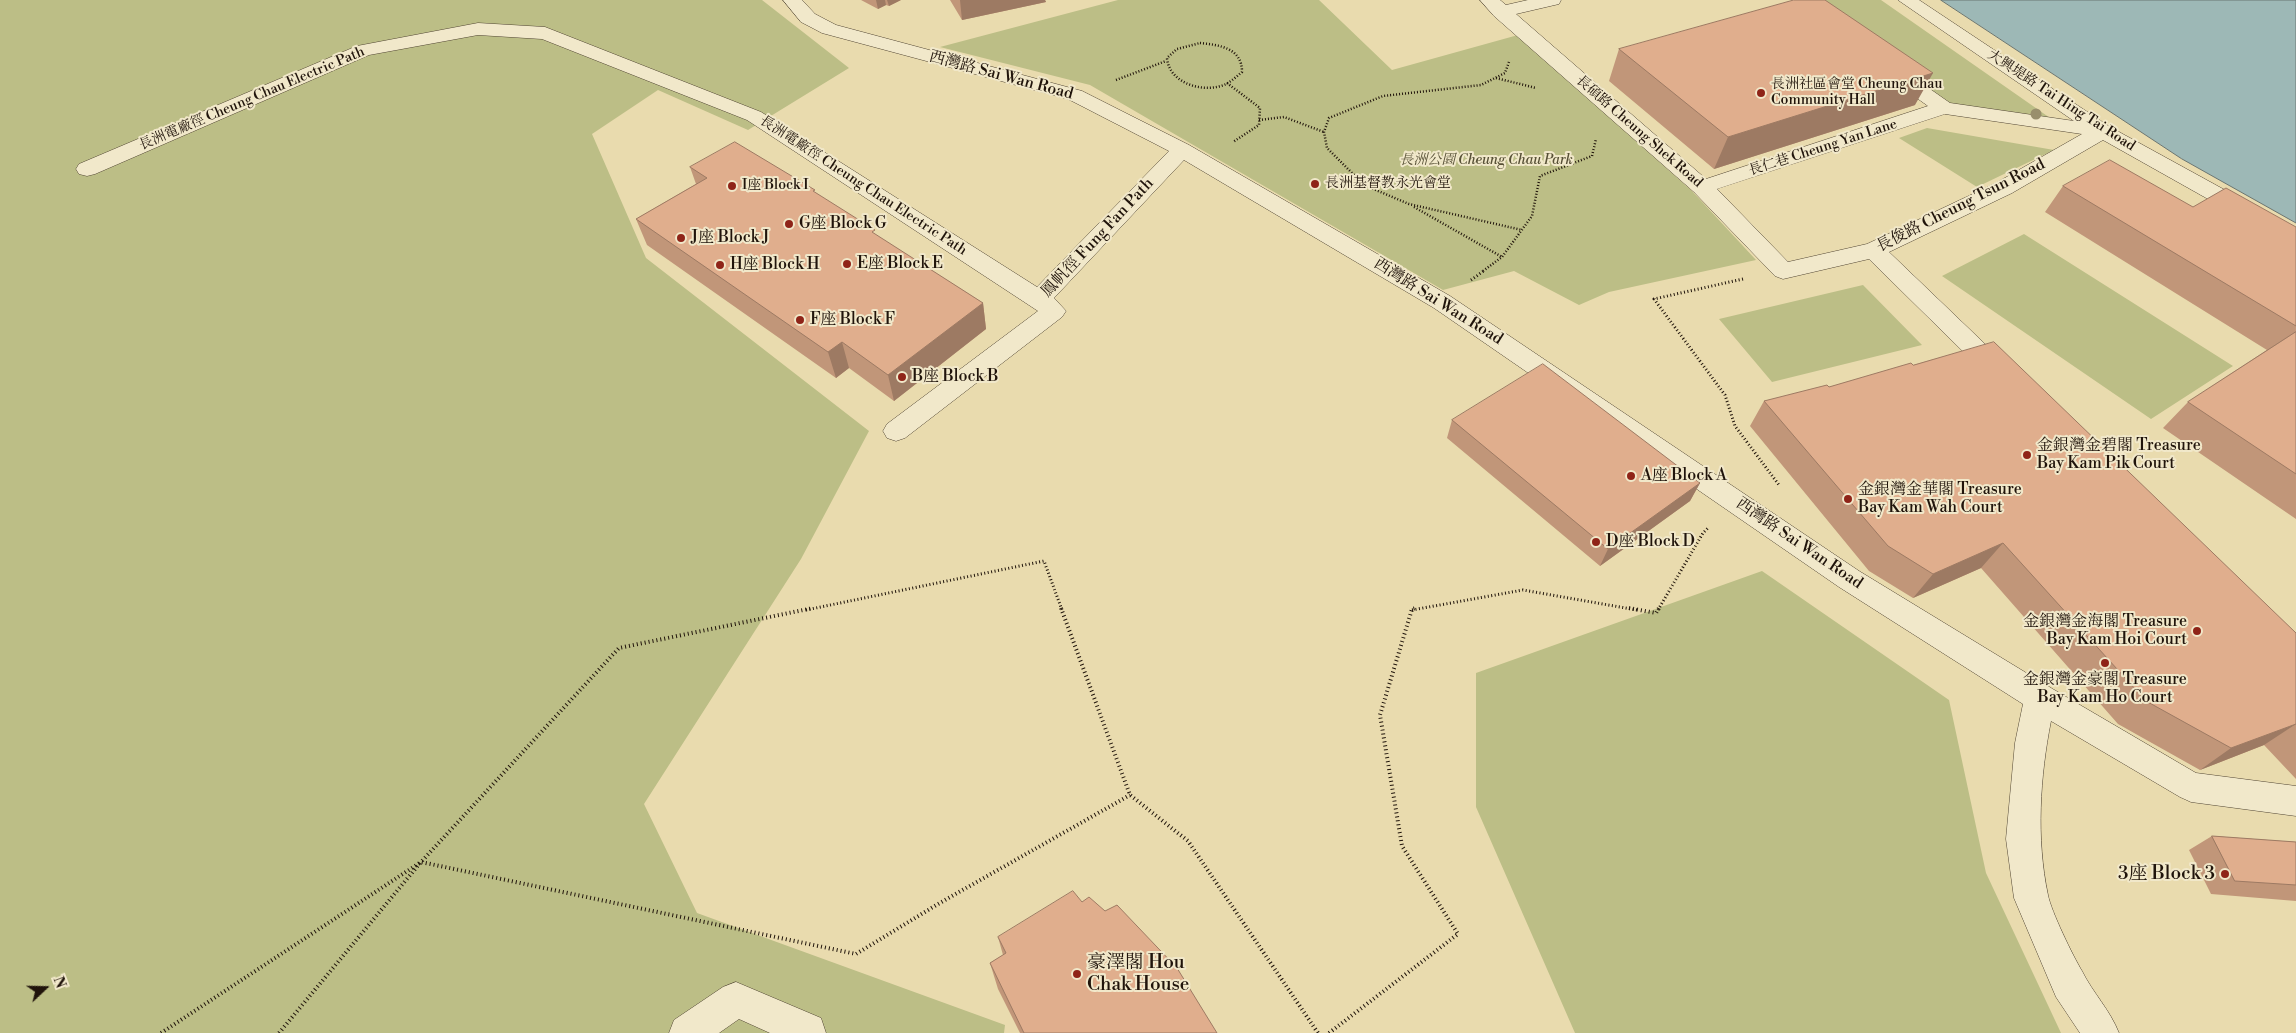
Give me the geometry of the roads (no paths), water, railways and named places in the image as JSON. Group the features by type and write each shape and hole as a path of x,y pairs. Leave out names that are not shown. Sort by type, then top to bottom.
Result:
{"street":[{"name":"西灣路 Sai Wan Road","path":"792,0 808,18 829,29 1075,94 1192,156 1442,302 1849,579 2040,698 2191,787 2296,801"},
{"path":"1495,6 1552,0"},
{"name":"大興堤路 Tai Hing Tai Road","path":"1907,0 2103,131 2296,239"},
{"name":"長碩路 Cheung Shek Road","path":"1495,6 1702,187 1783,271"},
{"name":"長洲電廠徑 Cheung Chau Electric Path","path":"87,169 364,50 478,29 545,32 754,116 1039,299"},
{"path":"1880,63 1944,108 2103,131"},
{"name":"長仁巷 Cheung Yan Lane","path":"1702,187 1944,108"},
{"name":"長俊路 Cheung Tsun Road","path":"1783,271 1874,250 2004,188 2103,131"},
{"name":"鳳帆徑 Fung Fan Path","path":"896,431 1054,311 1039,299 1192,156"},
{"path":"1874,250 2015,388"},
{"path":"2040,698 2031,743 2023,839 2032,898 2068,984 2101,1033"},
{"path":"687,1033 736,1000 808,1031 808,1033"}],"water":[{"path":"1941,0 2296,0 2296,223 2182,159"}],"place":[{"name":"長洲社區會堂 Cheung Chau Community Hall","path":"1761,93"},
{"name":"長洲基督教永光會堂","path":"1315,184"},
{"name":"I座 Block I","path":"732,186"},
{"name":"G座 Block G","path":"789,224"},
{"name":"J座 Block J","path":"681,238"},
{"name":"E座 Block E","path":"847,264"},
{"name":"H座 Block H","path":"720,265"},
{"name":"F座 Block F","path":"800,320"},
{"name":"B座 Block B","path":"902,377"},
{"name":"金銀灣金碧閣 Treasure Bay Kam Pik Court","path":"2027,455"},
{"name":"A座 Block A","path":"1631,476"},
{"name":"金銀灣金華閣 Treasure Bay Kam Wah Court","path":"1848,499"},
{"name":"D座 Block D","path":"1596,542"},
{"name":"金銀灣金海閣 Treasure Bay Kam Hoi Court","path":"2197,631"},
{"name":"金銀灣金豪閣 Treasure Bay Kam Ho Court","path":"2105,663"},
{"name":"3座 Block 3","path":"2225,874"},
{"name":"豪澤閣 Hou Chak House","path":"1077,974"}],"park label":[{"name":"長洲公園 Cheung Chau Park","path":"1486,161"}]}
